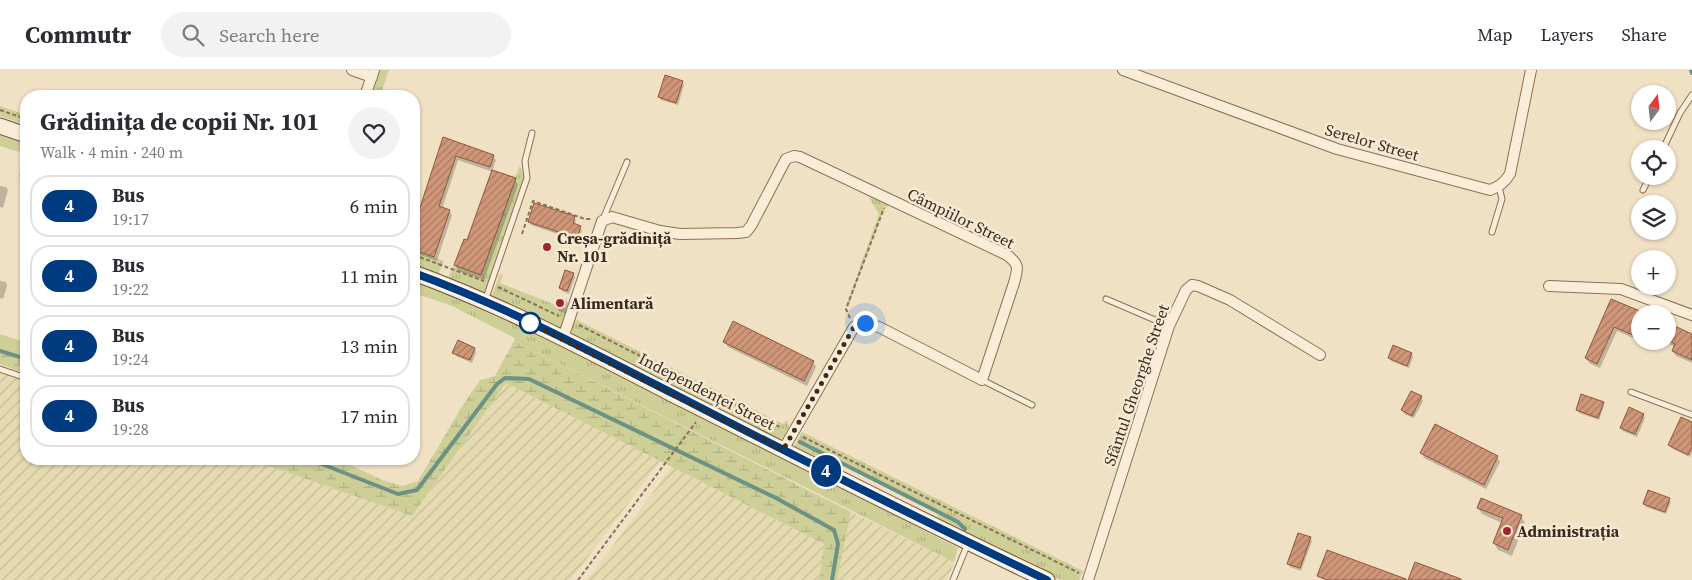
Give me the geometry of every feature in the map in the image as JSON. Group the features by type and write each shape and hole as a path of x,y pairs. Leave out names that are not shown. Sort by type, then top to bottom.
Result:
{"main road":[{"path":"0,126 20,133"},
{"name":"Independenței Street","path":"420,275 484,301 563,338 968,543 1047,580"}],"street":[{"path":"352,70 373,73 368,90"},
{"name":"Serelor Street","path":"1123,70 1337,149 1482,189 1490,190 1499,187"},
{"path":"1499,187 1510,174 1531,70"},
{"name":"Câmpiilor Street","path":"602,221 612,217 645,227 680,234 746,232 752,226 786,159 794,156 800,157 1006,255 1015,262 1018,269 982,380"},
{"path":"563,338 602,221"},
{"name":"Sfântul Gheorghe Street","path":"1088,579 1169,326 1186,290 1192,285 1198,286 1230,300 1320,355"},
{"path":"1549,286 1621,290 1692,316"},
{"path":"783,450 854,327 859,324 872,324 982,380"}],"lane":[{"path":"1667,140 1680,113 1692,94"},
{"path":"484,301 527,178 525,161 532,133"},
{"path":"602,221 627,162"},
{"path":"1643,190 1646,185"},
{"path":"1492,232 1502,199 1499,187"},
{"path":"1106,299 1169,326"},
{"path":"0,369 20,376"},
{"path":"982,380 1032,405"},
{"path":"1631,392 1692,415"},
{"path":"953,580 968,543"}],"path":[{"path":"0,110 20,117"},
{"path":"854,327 846,309 881,215 889,200"},
{"path":"522,234 533,201 585,219 602,221"},
{"path":"420,257 491,284 569,320 1088,579"},
{"path":"578,580 705,410"}],"shaded area":[{"path":"0,371 20,378 20,465 266,465 412,516 506,383 660,461 571,580 0,580"},
{"path":"672,467 824,544 819,580 587,580"},
{"path":"851,512 954,562 947,580 837,580"}],"green space":[{"path":"378,70 389,70 382,90 372,90"},
{"path":"0,106 20,113 20,123 0,116"},
{"path":"0,132 20,137 20,152 0,146"},
{"path":"520,165 524,177 484,295 447,280 454,265 481,275"},
{"path":"868,196 888,205 882,214 848,307 846,306 879,214"},
{"path":"420,252 444,261 438,275 420,268"},
{"path":"500,274 503,275 500,283 566,309 560,329 491,298"},
{"path":"420,280 523,325 958,548 954,562 514,341 515,338 452,306 420,295"},
{"path":"575,319 783,424 787,420 789,427 780,442 571,335"},
{"path":"0,334 20,341 20,351 0,345"},
{"path":"514,341 851,512 837,580 819,580 824,544 506,383 412,516 266,465 351,465 382,480 402,486 418,481 461,408 480,380 495,376"},
{"path":"0,345 20,351 20,372 0,364"},
{"path":"802,432 1083,571 1079,580 1061,580 935,522 940,512 838,459 832,469 793,448"}],"building":[{"path":"665,75 683,81 676,103 658,97"},
{"path":"443,137 494,155 490,167 456,156 439,206 450,210 434,257 420,252 420,208"},
{"path":"492,170 516,178 481,275 454,265 464,239 467,240"},
{"path":"534,203 575,216 573,223 581,226 577,238 528,222"},
{"path":"565,270 574,273 567,291 559,288"},
{"path":"1611,299 1631,307 1631,334 1614,327 1597,364 1585,358"},
{"path":"733,321 814,361 804,381 723,342"},
{"path":"1676,327 1692,334 1692,360 1672,351 1676,350"},
{"path":"458,340 475,348 470,360 452,353"},
{"path":"1393,345 1412,353 1407,366 1388,358"},
{"path":"1411,391 1422,396 1412,416 1401,410"},
{"path":"1581,394 1604,402 1598,418 1576,410"},
{"path":"1629,407 1644,414 1635,434 1620,428"},
{"path":"1681,417 1692,422 1692,447 1688,455 1668,445"},
{"path":"1435,424 1498,456 1484,485 1420,453"},
{"path":"1648,490 1670,498 1665,512 1643,504"},
{"name":"Administrația","path":"1481,498 1522,515 1508,550 1493,543 1503,518 1477,508"},
{"path":"1298,533 1311,537 1300,568 1287,564"},
{"path":"1327,550 1406,580 1327,580 1317,576"},
{"path":"1415,562 1461,579 1461,580 1408,580"}],"waterway":[{"path":"0,351 20,357"},
{"path":"324,465 398,494 417,490 497,384 505,378 529,379 776,498 834,530 838,544 832,580"},
{"path":"800,442 958,522 965,529"}],"bus line":[{"name":"4","path":"420,275 484,301 563,338 951,535 1047,580"}],"place":[{"name":"Creșa-grădiniță Nr. 101","path":"547,247"},
{"name":"Alimentară","path":"560,303"},
{"name":"Administrația","path":"1507,531"}],"route":[{"path":"530,323 783,450 854,327 865,323"}]}
